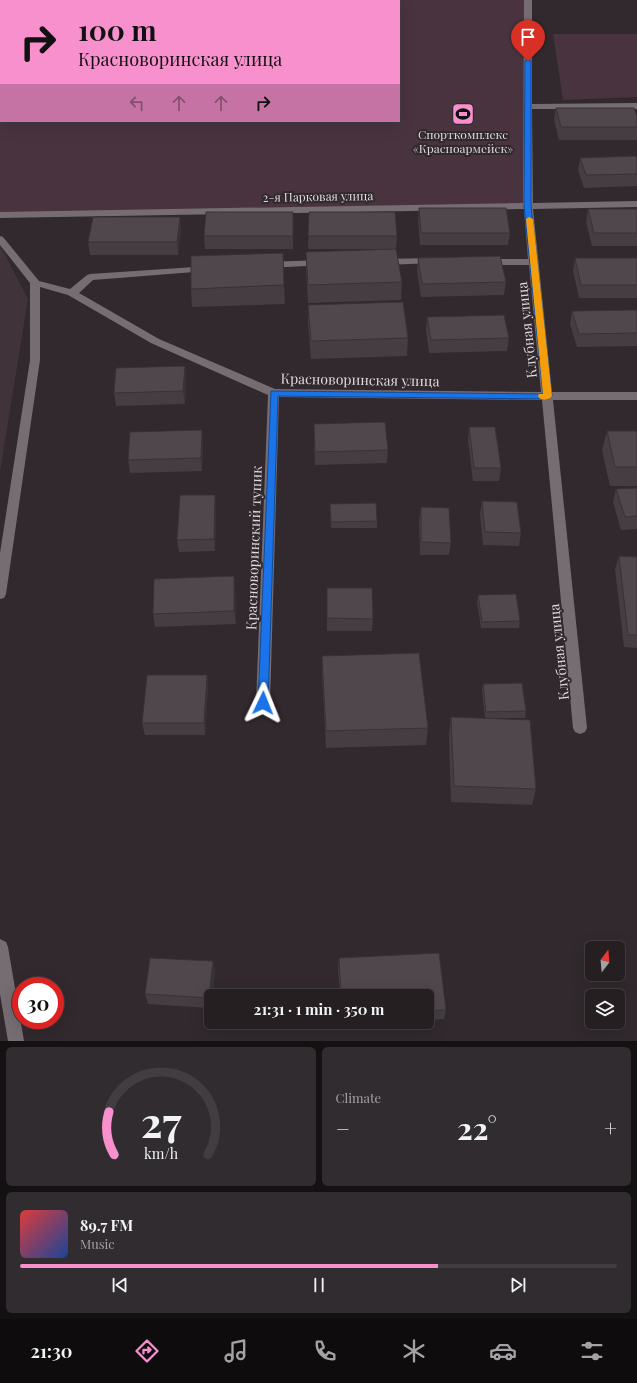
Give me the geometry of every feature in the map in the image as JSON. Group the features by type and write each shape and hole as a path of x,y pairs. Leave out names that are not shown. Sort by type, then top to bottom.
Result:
{"street":[{"name":"Клубная улица","path":"528,0 528,206 580,728"},
{"path":"528,107 637,106"},
{"name":"2-я Парковая улица","path":"0,215 637,204"},
{"path":"0,238 35,283 35,360 0,594"},
{"path":"373,262 442,261"},
{"path":"472,262 534,262"},
{"path":"260,266 335,263"},
{"path":"72,293 90,278 215,268"},
{"name":"Красноворинская улица","path":"35,283 72,293 156,341 274,393 637,396"},
{"name":"Красноворинский тупик","path":"263,703 274,393"},
{"path":"0,947 16,1041"}],"shaded area":[{"name":"Спорткомплекс «Красноармейск»","path":"400,0 528,0 528,206 0,215 0,122 400,122"},
{"path":"553,34 637,34 637,97 563,100"},
{"path":"0,245 28,299 0,472"}],"building":[{"path":"556,108 634,108 637,116 637,127 561,127"},
{"path":"636,156 637,174 586,175 580,158"},
{"path":"419,208 506,208 510,233 421,233"},
{"path":"588,209 637,209 637,233 594,233"},
{"path":"206,212 293,212 293,236 204,236"},
{"path":"309,212 395,212 397,236 308,236"},
{"path":"93,217 180,217 177,242 88,242"},
{"path":"396,249 402,282 308,285 306,252"},
{"path":"283,253 284,285 191,289 191,256"},
{"path":"500,256 506,282 422,284 418,258"},
{"path":"575,258 637,258 637,285 581,285"},
{"path":"403,302 408,338 311,341 308,305"},
{"path":"637,310 637,333 579,334 572,311"},
{"path":"504,315 509,338 431,340 427,317"},
{"path":"185,366 183,391 114,393 116,368"},
{"path":"385,422 388,450 315,452 314,424"},
{"path":"469,427 495,427 501,468 474,468"},
{"path":"202,430 201,458 128,460 130,432"},
{"path":"607,431 637,431 637,467 615,467"},
{"path":"637,488 637,516 625,517 616,489"},
{"path":"180,495 215,495 214,539 177,540"},
{"path":"482,501 517,502 521,533 485,532"},
{"path":"376,503 377,521 331,522 330,504"},
{"path":"421,507 449,508 451,543 421,542"},
{"path":"619,556 637,557 637,635 628,635"},
{"path":"234,576 234,611 153,614 154,579"},
{"path":"327,588 372,588 373,619 327,618"},
{"path":"516,594 520,621 482,622 478,595"},
{"path":"419,653 428,728 326,731 322,656"},
{"path":"147,675 207,675 204,723 142,723"},
{"path":"522,683 526,711 486,712 483,684"},
{"path":"451,717 530,720 536,789 454,786"},
{"path":"439,953 446,1010 434,1011 434,989 341,989 339,958"},
{"path":"150,958 213,961 210,989 204,989 204,998 145,994"}],"slow traffic":[{"path":"529,219 548,396 542,396"}],"place":[{"name":"Спорткомплекс «Красноармейск»","path":"463,114"}],"route":[{"path":"263,703 274,393 548,396 528,206 528,61"}]}
